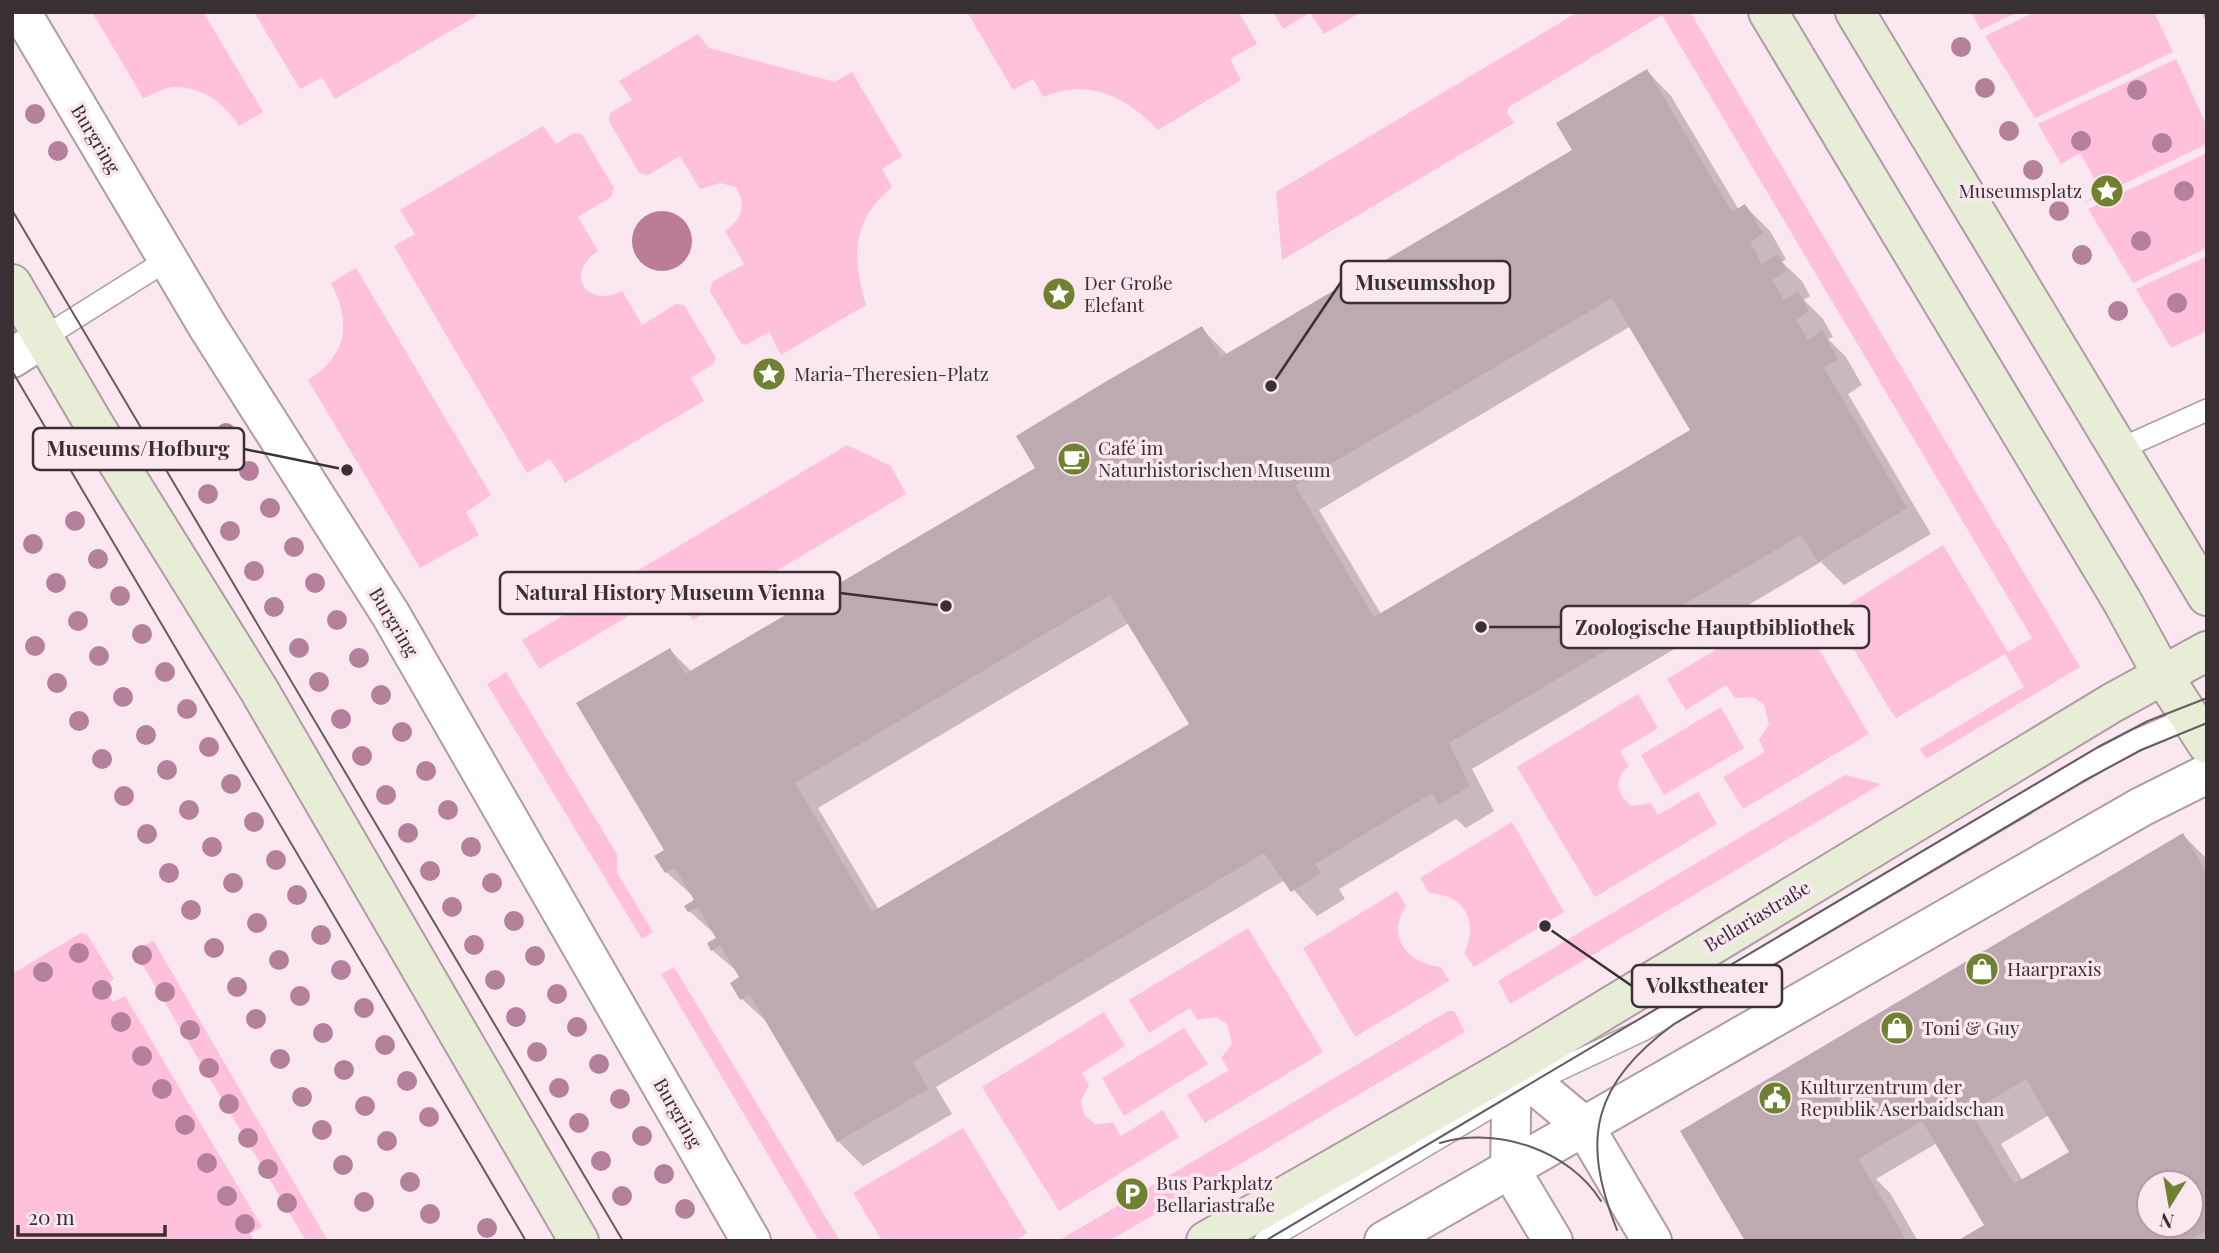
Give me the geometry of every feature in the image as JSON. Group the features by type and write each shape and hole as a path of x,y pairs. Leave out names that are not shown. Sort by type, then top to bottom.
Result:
{"main road":[{"path":"1768,12 2122,601 2162,674 2201,724"},
{"path":"1855,12 2207,596"},
{"path":"12,284 28,348 259,690 579,1241"},
{"name":"Bellariastraße","path":"1206,1241 1518,1081 2162,674 2207,651"}],"street":[{"name":"Burgring","path":"21,12 167,260 391,615 751,1241"},
{"path":"1384,1241 2141,807 2207,774"},
{"path":"1553,1241 1510,1168 1518,1081 1584,1126 1652,1241"}],"lane":[{"path":"28,348 167,260"},
{"path":"2119,450 2207,410"},
{"name":"Bellariastraße","path":"1518,1081 1643,1030 2099,760 2201,724"},
{"path":"1265,1241 1518,1081"}],"shaded area":[{"path":"92,12 203,12 263,112 239,126 220,104 195,90 171,87 143,98"},
{"path":"254,12 474,12 476,16 335,99 322,77 300,89"},
{"path":"967,12 1239,12 1257,44 1230,59 1241,80 1158,130 1133,108 1091,90 1076,89 1043,97 1033,79 1013,90"},
{"path":"1273,12 1361,12 1324,34 1310,13 1283,29"},
{"path":"1578,12 1690,12 2080,667 1926,759 1920,749 2024,687 2005,654 1896,718 1887,705 1833,614 1943,545 2008,652 2032,638 1662,15 1509,107 1507,113 1514,123 1282,260 1276,192"},
{"path":"1971,12 2018,12 1981,30"},
{"path":"2035,12 2154,12 2173,52 2035,118 1985,36"},
{"path":"698,34 709,48 835,82 852,72 902,156 882,169 892,187 869,213 858,241 858,271 866,305 781,355 769,332 746,345 741,343 710,291 712,282 744,264 725,231 739,217 741,211 741,200 736,187 720,183 700,189 680,156 648,175 639,173 609,121 610,113 632,100 619,81"},
{"path":"2176,59 2207,126 2207,144 2084,203 2101,190 2080,153 2061,164 2038,124"},
{"path":"543,126 556,144 574,133 582,134 614,188 611,197 578,217 598,251 582,269 583,286 598,295 622,291 642,325 676,304 684,305 716,358 713,364 691,378 704,401 565,483 550,459 527,473 394,246 415,234 400,210"},
{"path":"2207,153 2207,248 2133,283 2088,209"},
{"path":"662,211 683,220 692,241 683,262 662,271 641,262 632,241 641,220"},
{"path":"2207,256 2207,331 2171,348 2136,289"},
{"path":"356,268 491,495 466,512 479,535 420,568 308,380 331,360 342,338 342,312 331,283"},
{"path":"847,445 891,466 906,494 693,620 672,590 539,669 522,640"},
{"path":"1792,604 1869,734 1743,809 1723,777 1765,752 1759,740 1769,724 1764,704 1753,697 1735,698 1726,685 1686,710 1667,679"},
{"path":"506,672 617,854 617,873 653,932 642,939 487,684"},
{"path":"1638,694 1658,728 1620,751 1629,766 1620,775 1618,786 1623,797 1632,806 1651,803 1658,815 1698,792 1717,824 1595,897 1517,767"},
{"path":"1721,707 1744,748 1664,795 1641,755"},
{"path":"1845,775 1881,784 1510,1004 1498,981"},
{"path":"1512,822 1564,912 1474,967 1464,953 1470,931 1466,912 1451,898 1429,893 1420,878"},
{"path":"1397,891 1406,906 1398,928 1404,947 1419,961 1441,967 1449,981 1355,1037 1303,948"},
{"path":"1248,928 1323,1052 1205,1123 1187,1095 1229,1070 1221,1058 1232,1044 1227,1024 1216,1017 1197,1020 1190,1008 1149,1033 1129,1000"},
{"path":"81,933 87,934 114,979 102,986 113,1002 125,996 262,1227 250,1234 254,1241 12,1241 12,974"},
{"path":"153,940 328,1241 306,1241 135,952"},
{"path":"674,967 840,1241 819,1241 661,974"},
{"path":"1448,1011 1454,1011 1465,1032 1109,1241 1058,1241"},
{"path":"1104,1012 1125,1046 1082,1073 1089,1085 1081,1100 1084,1115 1095,1124 1113,1123 1121,1136 1163,1110 1179,1137 1059,1211 982,1087"},
{"path":"1184,1028 1208,1064 1124,1116 1102,1078"},
{"path":"963,1128 1027,1233 1015,1241 882,1241 853,1193"}],"building":[{"path":"1647,69 1732,212 1745,204 1763,233 1750,242 1762,264 1777,254 1787,270 1772,280 1784,300 1798,292 1809,311 1796,320 1808,340 1822,330 1838,359 1824,368 1907,508 1818,562 1801,535 1449,743 1470,786 1439,805 1432,793 1315,864 1321,873 1291,892 1264,853 913,1062 928,1089 837,1142 750,995 740,1000 730,983 739,977 720,945 711,951 707,943 716,938 698,907 688,912 684,906 694,900 675,868 665,873 654,856 664,850 576,703 670,648 685,674 1035,468 1016,436 1202,326 1221,357 1572,150 1556,123","holes":["1612,298 1690,430 1374,617 1295,485","1110,595 1189,724 872,912 795,783"]},
{"path":"2183,833 2207,873 2207,1230 2205,1231 2205,1169 2135,1169 2135,1239 2191,1239 1957,1241 1984,1225 1922,1121 1858,1159 1907,1241 1745,1241 1680,1131","holes":["2026,1079 2069,1152 2014,1184 1971,1112"]}],"tram line":[{"path":"12,210 623,1241"},
{"path":"12,371 526,1241"},
{"path":"1265,1241 2098,747 2148,721 2207,698"},
{"path":"1617,1230 1599,1167 1597,1140 1601,1115 1611,1091 1647,1046 1674,1024 2082,782 2141,750 2207,723"},
{"path":"1440,1143 1485,1138 1508,1140 1530,1147 1570,1168 1587,1183 1601,1201"}],"place":[{"name":"Museumsplatz","path":"2107,191"},
{"name":"Der Große Elefant","path":"1059,294"},
{"name":"Maria-Theresien-Platz","path":"769,374"},
{"name":"Museumsshop","path":"1271,386"},
{"name":"Café im Naturhistorischen Museum","path":"1074,459"},
{"name":"Museums/Hofburg","path":"347,470"},
{"name":"Natural History Museum Vienna","path":"946,606"},
{"name":"Zoologische Hauptbibliothek","path":"1481,627"},
{"name":"Volkstheater","path":"1545,926"},
{"name":"Haarpraxis","path":"1982,969"},
{"name":"Toni & Guy","path":"1897,1028"},
{"name":"Kulturzentrum der Republik Aserbaidschan","path":"1775,1098"},
{"name":"Bus Parkplatz Bellariastraße","path":"1132,1194"}]}
